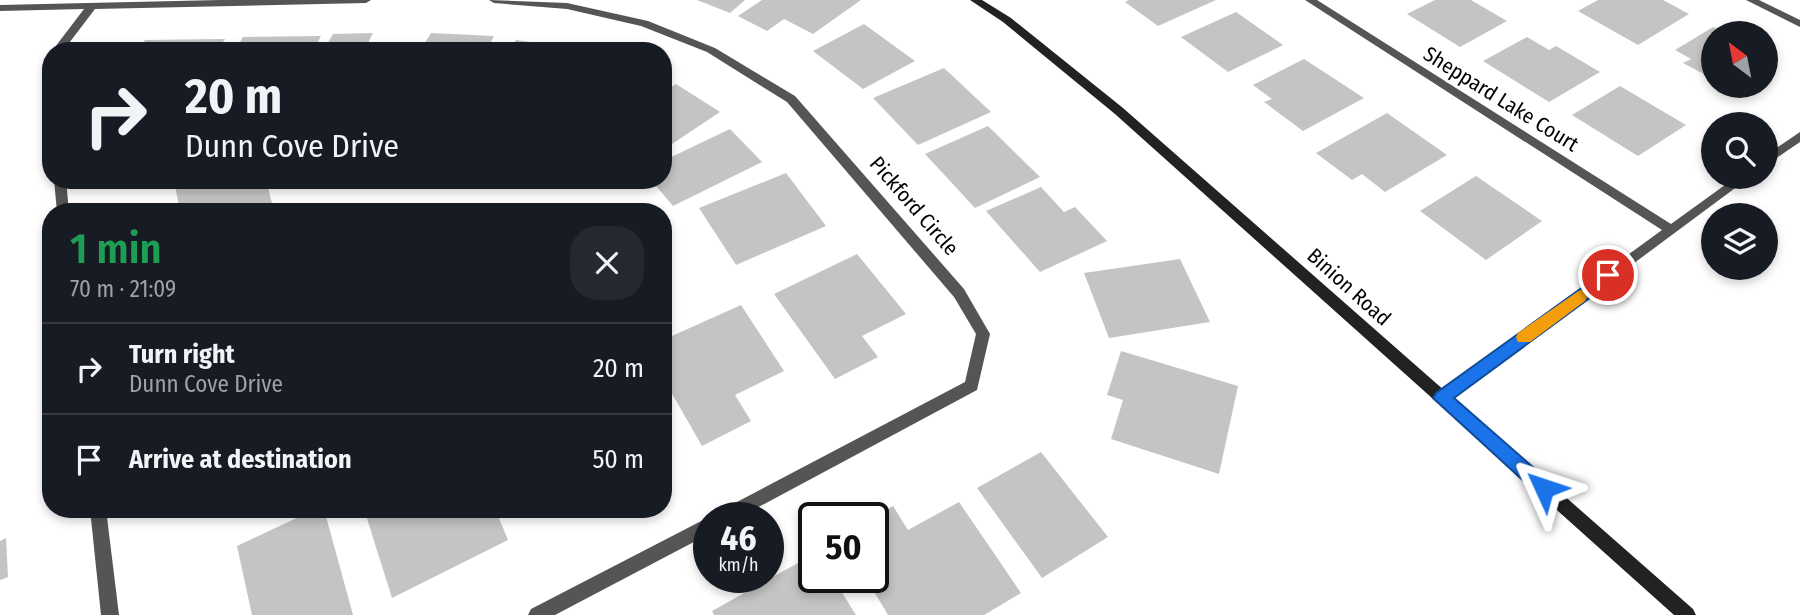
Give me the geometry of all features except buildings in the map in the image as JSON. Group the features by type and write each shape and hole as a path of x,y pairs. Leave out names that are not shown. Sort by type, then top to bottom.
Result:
{"main road":[{"name":"Binion Road","path":"975,0 1007,20 1119,111 1687,615"}],"street":[{"path":"0,8 366,0"},
{"name":"Pickford Circle","path":"494,0 567,6 644,23 711,51 791,99 959,293 983,334 972,386 752,502"},
{"name":"Sheppard Lake Court","path":"1310,0 1671,230"},
{"path":"1751,0 1800,24"},
{"path":"64,42 92,6"},
{"path":"1778,152 1800,136"},
{"path":"1442,398 1727,189"},
{"path":"99,518 110,615"},
{"path":"537,615 693,533"}],"slow traffic":[{"path":"1524,337 1580,297"}],"route":[{"path":"1544,488 1442,398 1608,275"}]}
